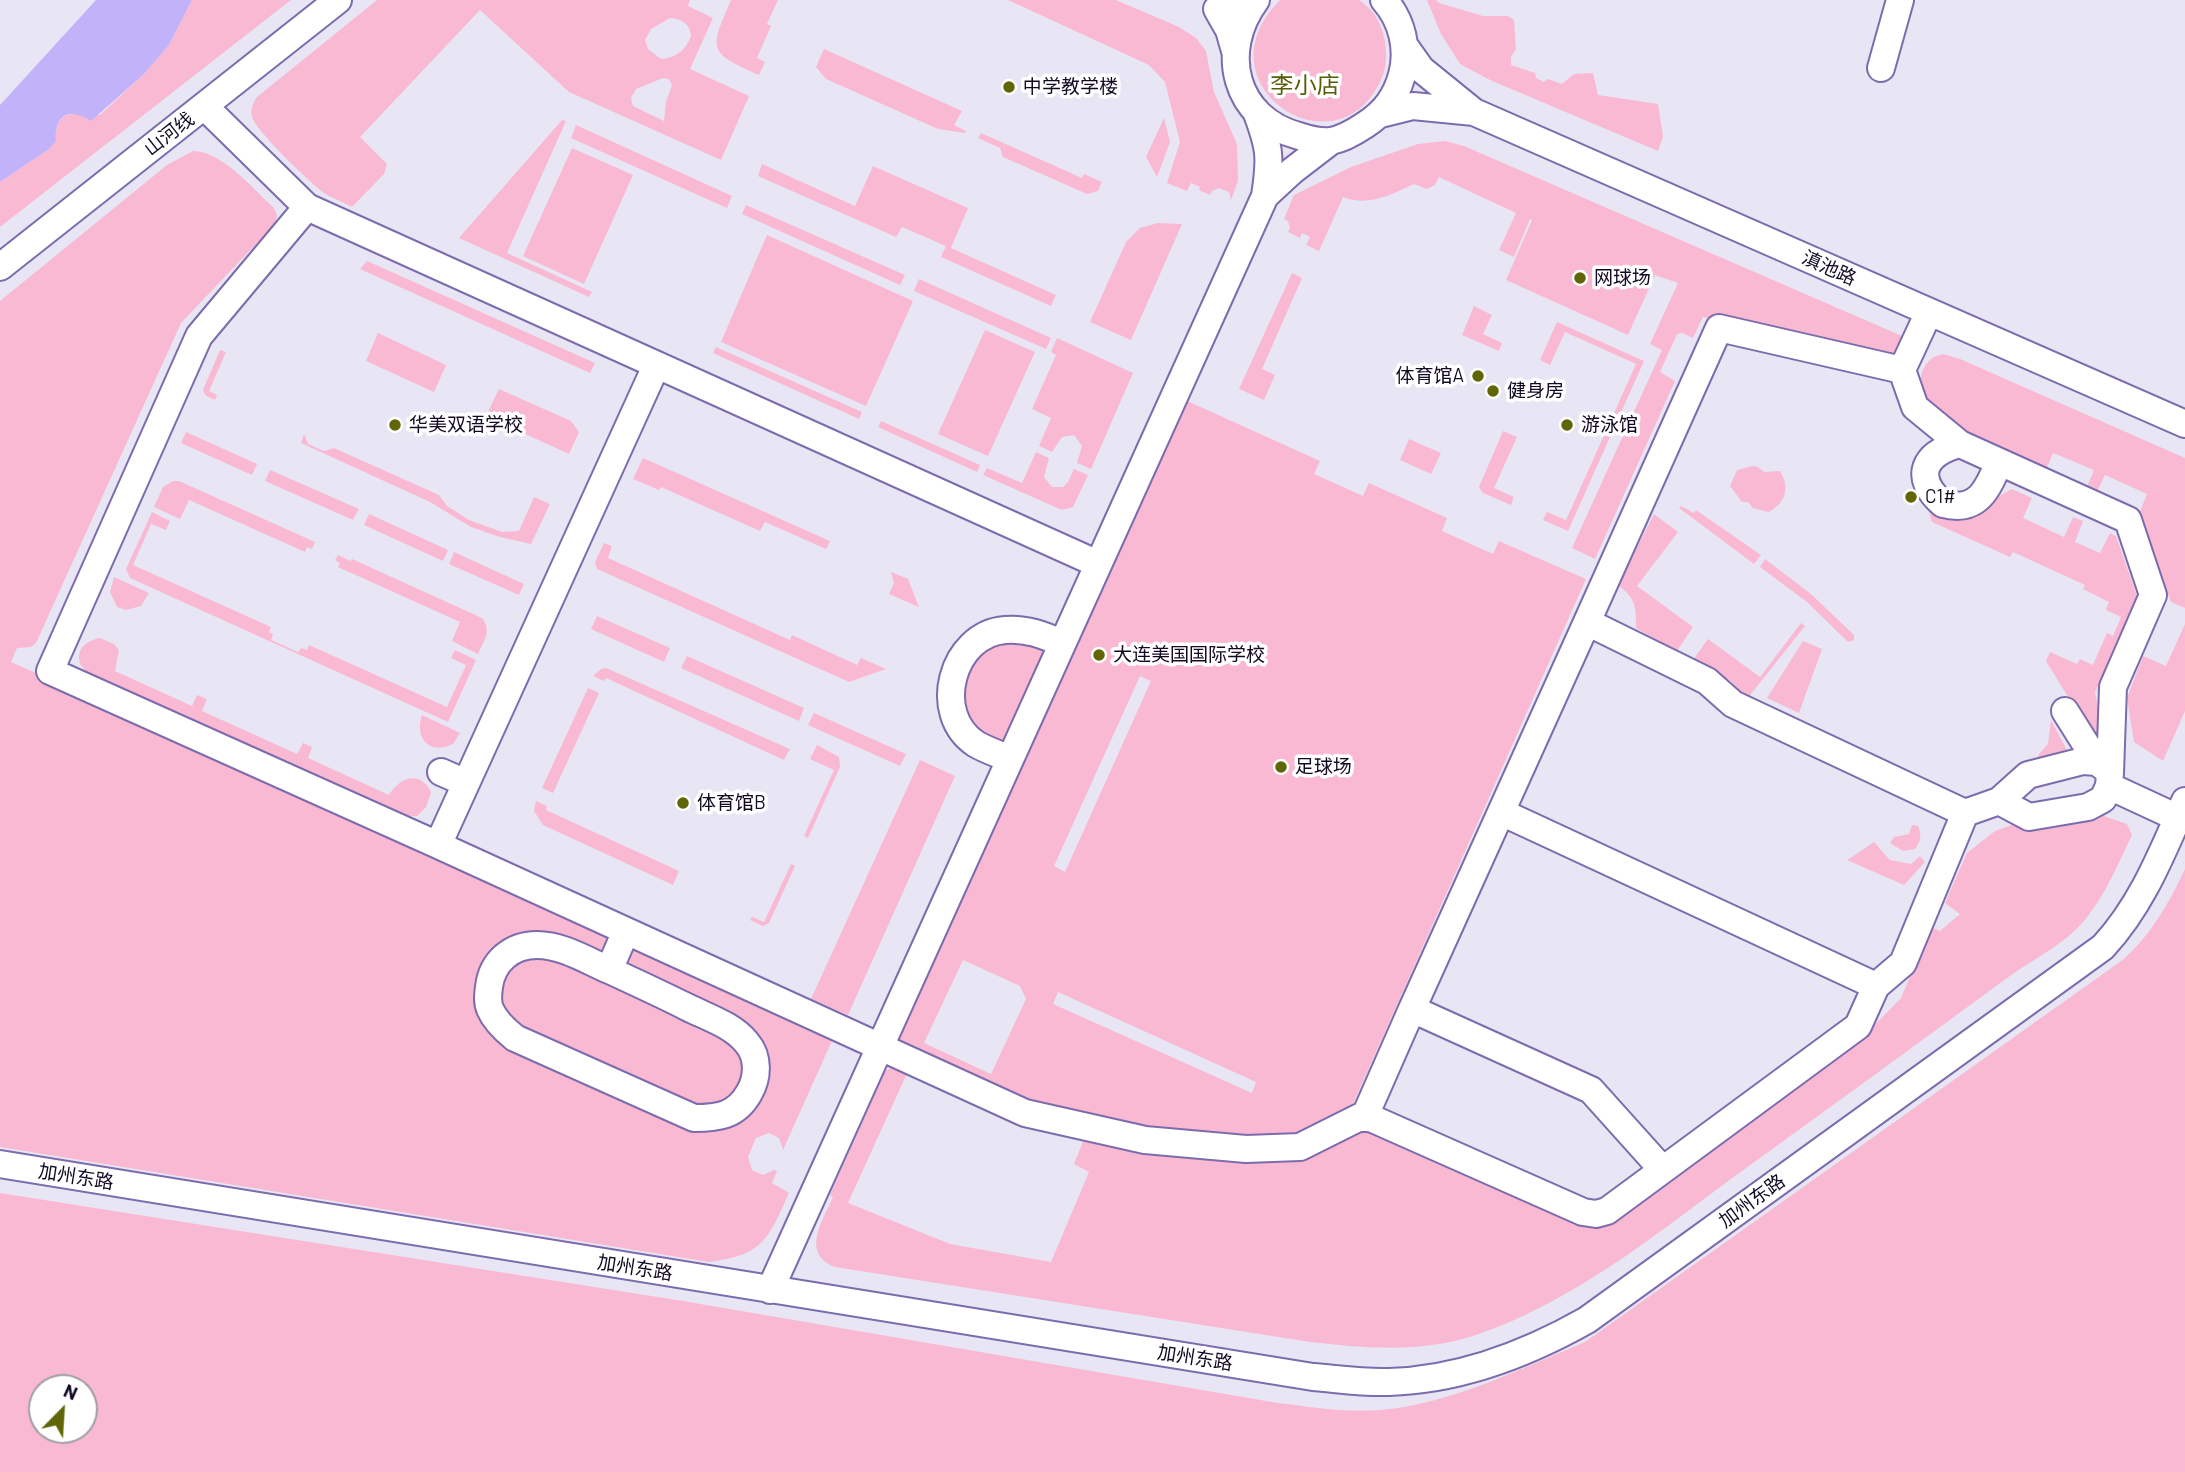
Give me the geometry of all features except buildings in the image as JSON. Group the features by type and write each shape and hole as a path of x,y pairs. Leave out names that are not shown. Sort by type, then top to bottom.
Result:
{"street":[{"name":"山河线","path":"0,267 338,0"},
{"path":"1235,51 1241,29 1256,0"},
{"path":"1265,196 1298,165 1331,141 1358,130 1381,114 1397,91 1405,64 1404,35 1392,9 1384,0"},
{"path":"1881,68 1900,0"},
{"path":"770,1290 1265,196 1270,162 1266,137 1256,111 1236,74 1235,51 1218,3"},
{"path":"1404,45 1421,69 1474,112"},
{"path":"204,106 307,207 1098,564"},
{"path":"1381,114 1413,106 1474,112"},
{"path":"1256,111 1288,133 1331,141"},
{"name":"滇池路","path":"1474,112 2185,424"},
{"path":"307,207 199,336 86,614 50,671 1025,1113 1145,1140 1246,1149 1300,1147 1360,1117 1388,1125 1583,1212 1595,1214 1607,1211 1858,1026 1876,986 1903,963 1965,813"},
{"path":"1929,312 1902,370 1915,407 1960,444 2128,520 2153,595 2113,687 2103,799 2088,807 2029,817 1999,801"},
{"path":"1364,1118 1719,328 1902,370"},
{"path":"438,845 656,366"},
{"path":"1960,444 1943,448 1928,460 1926,470 1931,490 1943,504 1961,506 1979,499 1999,462"},
{"path":"1587,622 1707,681 1733,704 1965,813 1999,801 2028,775 2083,761 2181,810"},
{"path":"1010,759 974,743 960,728 952,708 950,688 956,667 967,650 983,636 1003,630 1023,629 1062,643"},
{"path":"2065,711 2105,774"},
{"path":"441,772 466,783"},
{"name":"加州东路","path":"0,1164 1313,1377 1386,1382 1441,1376 1480,1367 1527,1350 1587,1320 2103,947 2123,926 2141,898 2181,810"},
{"path":"1501,812 1876,986"},
{"path":"609,970 626,931"},
{"path":"522,946 558,947 609,970 726,1025 747,1043 756,1063 755,1076 746,1099 734,1112 724,1116 694,1118 515,1038 504,1029 490,1009 490,983 496,964 509,952 522,946"},
{"path":"1412,1009 1591,1090 1662,1169"}],"shaded area":[{"path":"96,0 192,0 169,45 143,75 91,121 76,114 65,116 58,125 56,141 49,149 0,182 0,105"},
{"path":"192,0 291,0 0,227 0,182 49,149 56,141 56,130 63,118 75,114 100,115 143,75 169,45"},
{"path":"377,0 690,0 688,6 713,18 690,69 749,96 721,160 569,92 480,10 360,137 387,164 384,174 352,207 320,190 263,134 251,114 257,97","holes":["670,18 685,23 691,36 680,52 661,59 648,49 645,40 651,29","663,78 669,79 672,85 666,102 664,121 633,106 631,98 636,89"]},
{"path":"731,0 778,0 767,24 771,26 757,58 765,62 759,75 730,61 718,48 719,30"},
{"path":"1008,0 1116,0 1179,27 1196,38 1206,51 1214,92 1237,144 1238,181 1231,200 1229,192 1219,188 1210,195 1191,183 1187,191 1167,183 1180,142 1165,82 1149,65"},
{"path":"1280,0 1359,0 1376,17 1386,46 1384,72 1370,98 1348,116 1323,122 1298,117 1276,103 1260,83 1254,57 1259,29"},
{"path":"1427,0 1436,0 1483,16 1508,16 1514,20 1516,49 1511,57 1511,65 1535,73 1536,78 1544,82 1548,79 1562,84 1574,74 1593,73 1598,95 1658,104 1663,136 1658,151 1490,80 1460,64 1441,34"},
{"path":"824,49 962,111 954,125 966,131 965,133 938,129 826,79 816,67"},
{"path":"1164,118 1170,142 1157,177 1146,157"},
{"path":"562,120 566,121 507,253 592,292 589,297 459,238"},
{"path":"576,125 732,196 727,208 571,138"},
{"path":"981,133 1082,178 1084,174 1102,182 1098,191 1087,194 1003,157 1000,148 978,138"},
{"path":"1445,141 1464,146 1902,336 1902,351 1885,361 1703,317 1693,338 1682,333 1677,334 1660,372 1675,381 1595,559 1572,548 1662,350 1650,344 1678,283 1655,275 1628,335 1506,280 1532,220 1530,219 1514,257 1499,250 1516,213 1439,177 1435,185 1427,189 1414,184 1388,196 1370,200 1343,197 1319,251 1306,245 1310,237 1302,233 1300,238 1288,232 1288,221 1284,219 1294,195 1351,167 1418,144"},
{"path":"572,148 633,175 584,284 523,256"},
{"path":"193,151 215,157 236,172 273,207 277,214 276,220 181,323 36,643 31,647 17,648 11,662 835,1034 783,1150 779,1138 769,1133 756,1138 748,1157 752,1170 763,1175 777,1171 772,1183 789,1193 769,1234 753,1249 741,1255 709,1262 0,1147 0,301 167,165"},
{"path":"762,164 855,206 873,166 968,208 951,248 1056,295 1051,306 941,257 946,246 902,227 896,237 758,176"},
{"path":"746,205 905,275 900,285 742,214"},
{"path":"1158,223 1182,224 1131,340 1090,322 1126,242 1140,228"},
{"path":"767,235 913,301 866,406 721,342"},
{"path":"367,261 595,363 590,373 360,269"},
{"path":"1292,273 1302,278 1262,369 1275,375 1264,400 1239,389"},
{"path":"919,279 1051,338 1046,349 914,291"},
{"path":"1474,306 1492,315 1483,334 1502,343 1499,351 1462,335"},
{"path":"1557,322 1644,361 1568,531 1543,520 1547,512 1566,520 1636,364 1565,332 1550,365 1540,360"},
{"path":"985,330 1035,352 988,456 938,434"},
{"path":"378,333 446,365 434,392 366,361"},
{"path":"1057,338 1133,373 1091,469 1077,463 1082,446 1074,435 1062,437 1052,452 1039,446 1051,418 1032,409 1056,355 1051,352"},
{"path":"716,347 862,412 859,419 713,353"},
{"path":"220,350 226,352 209,391 217,395 215,400 205,395 203,390"},
{"path":"1943,354 1960,359 2185,458 2185,608 2171,602 2139,514 2147,494 2105,475 2096,494 2086,489 2094,470 2053,453 2045,472 1978,442 1921,397 1921,376 1926,364"},
{"path":"499,389 571,421 579,432 569,454 486,416"},
{"path":"1185,400 1320,461 1314,474 1363,496 1369,483 1447,518 1442,531 1493,554 1499,541 1586,579 1348,1115 1296,1141 1197,1138 1029,1104 896,1043","holes":["1140,676 1151,681 1065,872 1054,866","963,960 1020,986 1026,999 991,1074 924,1043","1058,992 1256,1082 1252,1093 1053,1004"]},
{"path":"881,421 980,465 977,472 878,427"},
{"path":"1503,431 1517,437 1494,488 1514,497 1511,505 1483,493 1479,487"},
{"path":"186,432 257,464 252,475 181,443"},
{"path":"304,434 308,444 324,451 334,448 439,495 447,506 469,520 502,532 519,531 534,497 550,504 531,544 500,537 471,527 430,502 301,443"},
{"path":"1409,439 1441,453 1431,474 1400,460"},
{"path":"1036,452 1049,458 1044,477 1052,487 1063,487 1074,469 1088,475 1073,507 1062,510 983,475 987,468 1022,483"},
{"path":"643,458 830,541 826,549 765,522 760,531 661,487 659,490 633,479"},
{"path":"1753,466 1764,472 1780,471 1785,483 1782,500 1768,512 1753,508 1748,502 1742,502 1730,486 1737,470"},
{"path":"270,470 359,509 353,520 265,481"},
{"path":"173,481 179,481 315,542 312,549 307,547 305,552 189,500 180,519 154,507 163,487"},
{"path":"2012,489 2032,498 2023,518 2064,537 2073,517 2083,521 2075,542 2100,553 2110,533 2116,536 2138,599 2095,692 2101,725 2098,732 2092,736 2046,661 2050,652 2077,664 2080,659 2093,665 2107,633 2113,636 2121,617 2106,610 2109,602 2083,589 2085,585 2013,552 2010,557 1932,522 1928,509 1935,507 1971,512"},
{"path":"1681,506 1694,513 1696,510 1761,555 1754,564 1679,508"},
{"path":"152,512 170,521 166,530 151,524 133,565 271,627 271,640 298,652 301,648 307,650 309,645 447,707 466,665 451,658 455,650 476,660 448,722 130,578 126,569"},
{"path":"369,514 448,550 443,561 364,525"},
{"path":"1654,514 1678,532 1637,586 1693,627 1677,651 1636,628 1634,604 1618,585"},
{"path":"604,543 612,546 608,558 790,640 792,635 857,665 861,658 886,669 849,682 597,569 595,562"},
{"path":"454,552 524,584 519,595 449,564"},
{"path":"338,555 482,618 487,631 478,654 452,641 460,622 338,567 340,563 335,560"},
{"path":"1765,559 1811,594 1854,635 1854,640 1848,642 1807,602 1760,567"},
{"path":"891,572 908,579 919,607 889,594 894,583"},
{"path":"114,577 149,593 141,606 126,610 117,607 110,592"},
{"path":"597,616 670,648 664,662 591,629"},
{"path":"1801,623 1805,626 1747,699 1732,682 1693,660 1708,639 1760,677"},
{"path":"2185,624 2185,711 2163,761 2134,742 2127,698 2143,656 2166,666"},
{"path":"983,636 1062,643 1010,759 974,743 956,667"},
{"path":"100,638 114,644 119,650 115,671 192,706 197,695 207,699 202,711 297,754 303,743 312,747 308,758 389,795 404,780 410,778 421,781 431,792 426,807 417,816 404,816 89,675 80,664 79,654 86,643"},
{"path":"1803,641 1822,649 1799,713 1767,698"},
{"path":"687,656 804,708 799,721 681,668"},
{"path":"606,668 790,749 784,760 606,678 604,681 593,676"},
{"path":"588,688 599,693 553,793 542,788"},
{"path":"814,713 906,754 900,766 808,725"},
{"path":"422,715 460,733 453,744 437,747 426,743 420,731"},
{"path":"2051,720 2069,754 2041,765 2038,755 2048,744"},
{"path":"817,745 839,757 840,767 808,838 804,836 834,770 810,759"},
{"path":"920,760 955,776 848,1015 811,999"},
{"path":"536,801 547,806 546,810 679,871 673,885 543,825 534,811"},
{"path":"2101,815 2127,824 2132,835 2098,901 2084,921 2068,936 1610,1266 1543,1306 1473,1336 1433,1345 1392,1348 1310,1342 835,1267 824,1261 816,1245 820,1226 833,1197 830,1195 885,1071 893,1067 909,1069 848,1203 950,1244 1051,1262 1089,1172 1074,1164 1084,1139 1195,1156 1359,1124 1609,1217 1855,1045 1901,998 1931,927 1940,931 1960,914 1945,903 1967,853 1995,831 2020,822"},
{"path":"1912,825 1918,826 1920,833 1915,849 1903,851 1890,843 1894,837 1909,834"},
{"path":"1874,842 1890,860 1911,864 1920,856 1925,862 1904,885 1847,860"},
{"path":"791,864 795,866 769,923 763,926 750,920 752,917 764,922"},
{"path":"2185,869 2185,1472 0,1472 0,1193 683,1301 1278,1403 1367,1411 1432,1401 1511,1374 1585,1342 2124,959 2166,906"}],"place":[{"name":"中学教学楼","path":"1009,87"},
{"name":"网球场","path":"1580,278"},
{"name":"体育馆A","path":"1478,376"},
{"name":"健身房","path":"1493,391"},
{"name":"华美双语学校","path":"395,425"},
{"name":"游泳馆","path":"1567,425"},
{"name":"C1#","path":"1911,497"},
{"name":"大连美国国际学校","path":"1099,655"},
{"name":"足球场","path":"1281,767"},
{"name":"体育馆B","path":"683,803"}],"district":[{"name":"李小店","path":"1305,85"}]}
